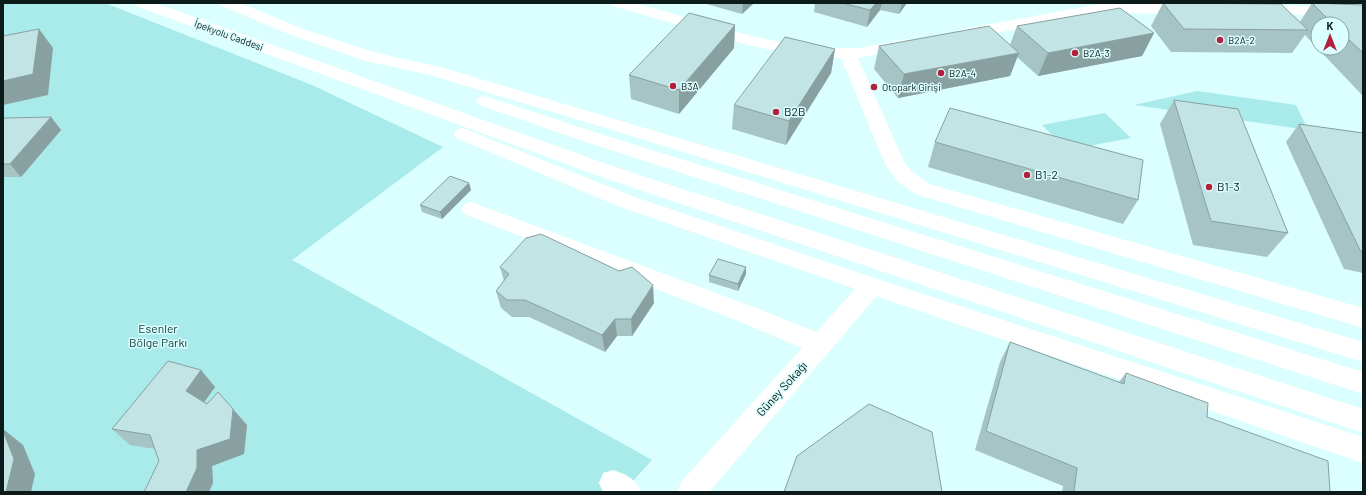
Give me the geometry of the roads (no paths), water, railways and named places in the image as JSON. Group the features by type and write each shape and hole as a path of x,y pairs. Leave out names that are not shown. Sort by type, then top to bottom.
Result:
{"main road":[{"name":"İpekyolu Caddesi","path":"141,3 316,67"},
{"path":"227,3 297,32 372,57 440,86 584,135 1363,383"},
{"path":"618,3 748,40 808,53 848,54 919,42"},
{"path":"948,37 1104,5 1208,9"},
{"path":"1239,10 1363,12"},
{"path":"848,54 895,164 904,176 922,189 1363,318"},
{"path":"372,57 434,71 1363,352"},
{"path":"316,67 424,119 626,201 872,286 1363,450"},
{"path":"316,67 611,173 1363,421"},
{"path":"472,209 751,316 821,345"},
{"name":"Güney Sokağı","path":"691,492 872,286"}],"place":[{"name":"B2A-2","path":"1220,40"},
{"name":"B2A-3","path":"1075,53"},
{"name":"B2A-4","path":"941,73"},
{"name":"B3A","path":"673,86"},
{"name":"Otopark Girişi","path":"874,87"},
{"name":"B2B","path":"776,112"},
{"name":"B1-2","path":"1027,175"},
{"name":"B1-3","path":"1209,187"}],"park label":[{"name":"Esenler Bölge Parkı","path":"158,336"}]}
